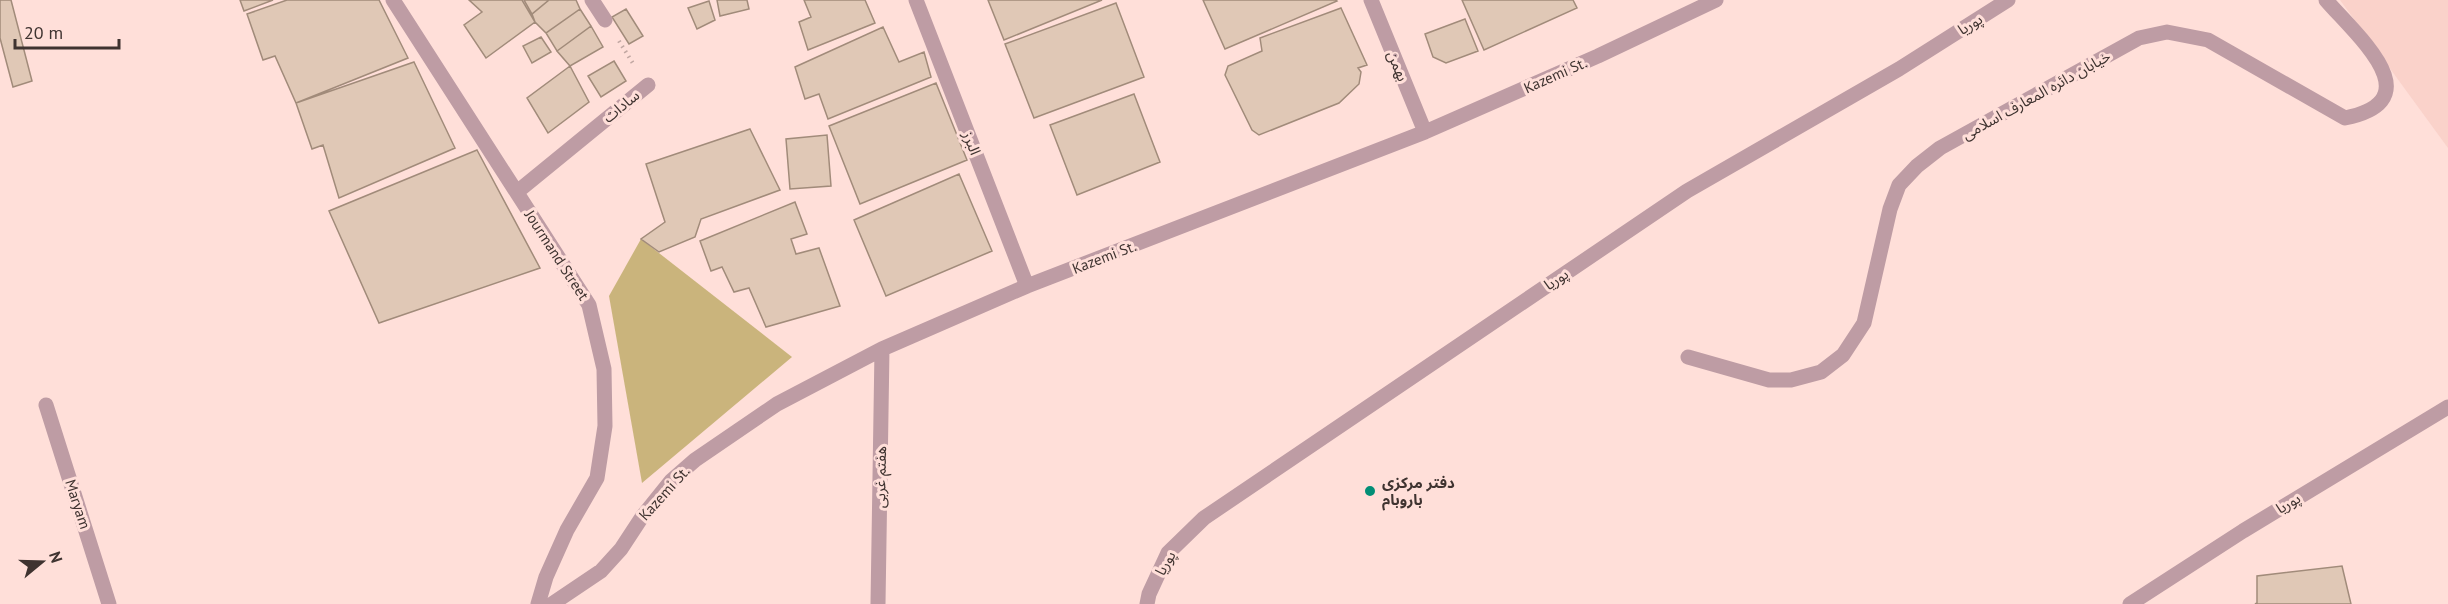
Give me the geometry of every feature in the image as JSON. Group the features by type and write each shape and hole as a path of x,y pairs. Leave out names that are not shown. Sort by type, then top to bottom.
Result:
{"street":[{"name":"Jourmand Street","path":"393,0 589,305 604,369 606,426 597,478 567,530 546,577 538,604"},
{"path":"592,0 605,20"},
{"name":"البرز","path":"916,0 1027,286"},
{"name":"بهمن","path":"1371,0 1425,132"},
{"name":"Kazemi St.","path":"552,604 601,571 621,549 642,517 671,481 694,460 777,404 882,350 1027,286 1425,132 1598,56 1716,0"},
{"name":"پوریا","path":"1147,604 1149,594 1168,553 1204,518 1687,191 1899,69 2008,0"},
{"name":"خیابان دائره المعارف اسلامی","path":"1688,357 1769,381 1791,380 1821,372 1843,355 1864,323 1890,208 1899,185 1917,166 1940,148 2139,38 2167,32 2208,40 2345,118 2362,114 2378,104 2387,92 2387,80 2381,65 2326,0"},
{"name":"سادات","path":"517,192 648,85"},
{"name":"هفتم غربی","path":"878,604 882,350"},
{"name":"Maryam","path":"46,405 109,604"},
{"name":"پوریا","path":"2130,604 2243,531 2448,406"}],"path":[{"name":"سادات","path":"605,20 648,85"}],"shaded area":[{"path":"2340,0 2448,0 2448,148"},
{"path":"641,239 792,357 642,483 609,296"}],"building":[{"path":"0,0 11,0 32,81 13,87 0,38"},
{"path":"240,0 273,0 244,11"},
{"path":"287,0 379,0 408,58 296,103 275,56 263,60 247,14"},
{"path":"469,0 522,0 535,22 486,58 464,25 482,12"},
{"path":"524,0 549,0 532,14"},
{"path":"549,0 576,0 580,9 546,33 535,22 532,14"},
{"path":"717,0 747,0 749,9 720,16"},
{"path":"804,0 865,0 875,23 808,50 799,22 811,17"},
{"path":"988,0 1102,0 1004,40"},
{"path":"1203,0 1336,0 1337,1 1225,49"},
{"path":"1462,0 1573,0 1577,8 1484,50"},
{"path":"709,1 715,20 697,29 688,8"},
{"path":"1116,3 1144,77 1034,118 1005,44"},
{"path":"1341,8 1367,65 1358,68 1361,72 1359,84 1339,103 1259,135 1252,130 1225,75 1228,66 1262,51 1260,38"},
{"path":"580,9 591,26 557,51 546,33"},
{"path":"626,9 643,36 629,44 612,17"},
{"path":"1465,19 1478,51 1446,63 1433,57 1425,34"},
{"path":"591,26 603,47 570,66 557,51"},
{"path":"883,27 899,62 924,52 931,77 828,119 819,94 805,99 795,67"},
{"path":"541,37 551,52 532,63 523,46"},
{"path":"614,61 626,81 601,97 588,76"},
{"path":"414,62 455,148 339,198 323,145 312,149 296,103"},
{"path":"570,66 589,102 548,133 527,98"},
{"path":"936,83 967,160 860,204 829,126"},
{"path":"1134,94 1160,162 1077,195 1050,125"},
{"path":"750,129 780,190 701,219 695,237 659,252 641,239 665,222 646,164"},
{"path":"827,135 831,186 790,189 786,139"},
{"path":"477,150 540,268 379,323 329,211"},
{"path":"959,174 992,251 886,296 854,220"},
{"path":"795,202 807,234 791,239 796,254 819,248 840,306 766,327 749,288 734,292 722,267 711,271 700,241"},
{"path":"2342,566 2351,604 2255,604 2257,603 2257,576"}],"place":[{"name":"دفتر مرکزی باروبام","path":"1370,491"}]}
